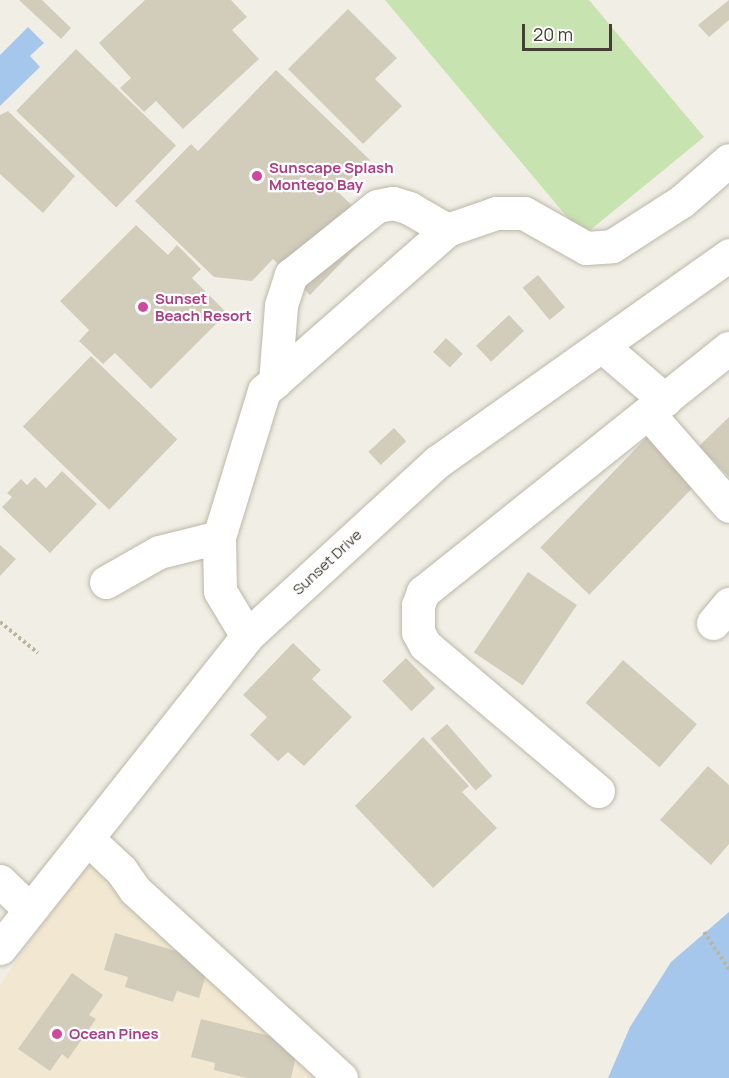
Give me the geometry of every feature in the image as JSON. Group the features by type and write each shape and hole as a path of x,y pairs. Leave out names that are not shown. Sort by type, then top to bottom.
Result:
{"street":[{"path":"247,636 220,591 219,537 264,391 447,230 496,213 524,213 586,248 612,246 682,201 729,160"},
{"path":"275,382 281,305 291,275 377,206 393,203 409,208 447,230"},
{"name":"Sunset Drive","path":"0,948 28,908 89,840 247,636 436,462 729,255"},
{"path":"602,346 657,406 729,506"},
{"path":"598,791 425,645 416,618 423,592 729,348"},
{"path":"106,582 159,552 219,537"},
{"path":"89,840 121,870 135,890 341,1078"},
{"path":"0,881 28,908"}],"path":[{"path":"0,622 38,653"},
{"path":"704,932 729,969"}],"shaded area":[{"name":"Ocean Pines","path":"97,845 357,1078 0,1078 0,985"}],"green space":[{"path":"385,0 589,0 704,137 583,236"}],"water":[{"path":"28,27 44,43 30,56 40,67 0,106 0,55"},
{"path":"729,912 729,1078 608,1078 630,1027 671,962"}],"building":[{"path":"19,0 42,0 71,28 61,39"},
{"path":"145,0 231,0 247,17 232,30 259,59 183,129 156,101 144,112 120,88 131,78 99,43"},
{"path":"729,0 729,20 709,37 698,25"},
{"path":"348,9 397,58 375,79 402,106 363,144 288,69"},
{"path":"76,49 176,146 116,207 16,111"},
{"name":"Sunscape Splash Montego Bay","path":"276,70 370,160 338,192 375,228 310,295 273,259 252,281 214,277 135,201 191,144 198,151"},
{"path":"8,111 75,176 43,213 0,174 0,115"},
{"name":"Sunset Beach Resort","path":"136,225 168,255 177,245 201,269 192,278 227,313 151,389 115,353 103,364 79,341 89,330 60,301"},
{"path":"538,275 565,307 550,320 523,288"},
{"path":"509,315 524,331 491,362 476,346"},
{"path":"446,338 463,354 450,368 433,352"},
{"path":"91,356 177,439 109,510 23,426"},
{"path":"729,417 729,477 699,446"},
{"path":"394,428 406,441 381,465 368,452"},
{"path":"648,436 697,483 589,595 540,547"},
{"path":"62,471 97,504 50,553 2,507 12,497 7,493 21,479 27,485 35,477 46,488"},
{"path":"0,545 16,559 0,576"},
{"path":"528,572 577,605 523,685 474,652"},
{"path":"293,643 321,670 312,679 352,717 304,766 288,752 278,761 250,735 267,717 243,695"},
{"path":"406,658 435,688 411,711 382,681"},
{"path":"623,660 697,724 660,767 586,703"},
{"path":"447,724 492,776 476,791 430,738"},
{"path":"423,737 469,786 462,792 497,828 433,888 355,806"},
{"path":"708,766 729,785 729,844 711,865 660,820"},
{"path":"115,933 210,961 199,998 177,991 173,1002 125,987 128,977 104,970"},
{"name":"Ocean Pines","path":"72,973 103,995 89,1015 96,1019 68,1059 62,1054 50,1071 18,1049"},
{"path":"201,1019 299,1043 291,1078 247,1078 214,1070 215,1063 191,1057"}],"place":[{"name":"Sunscape Splash Montego Bay","path":"257,176"},
{"name":"Sunset Beach Resort","path":"143,307"},
{"name":"Ocean Pines","path":"57,1034"}]}
